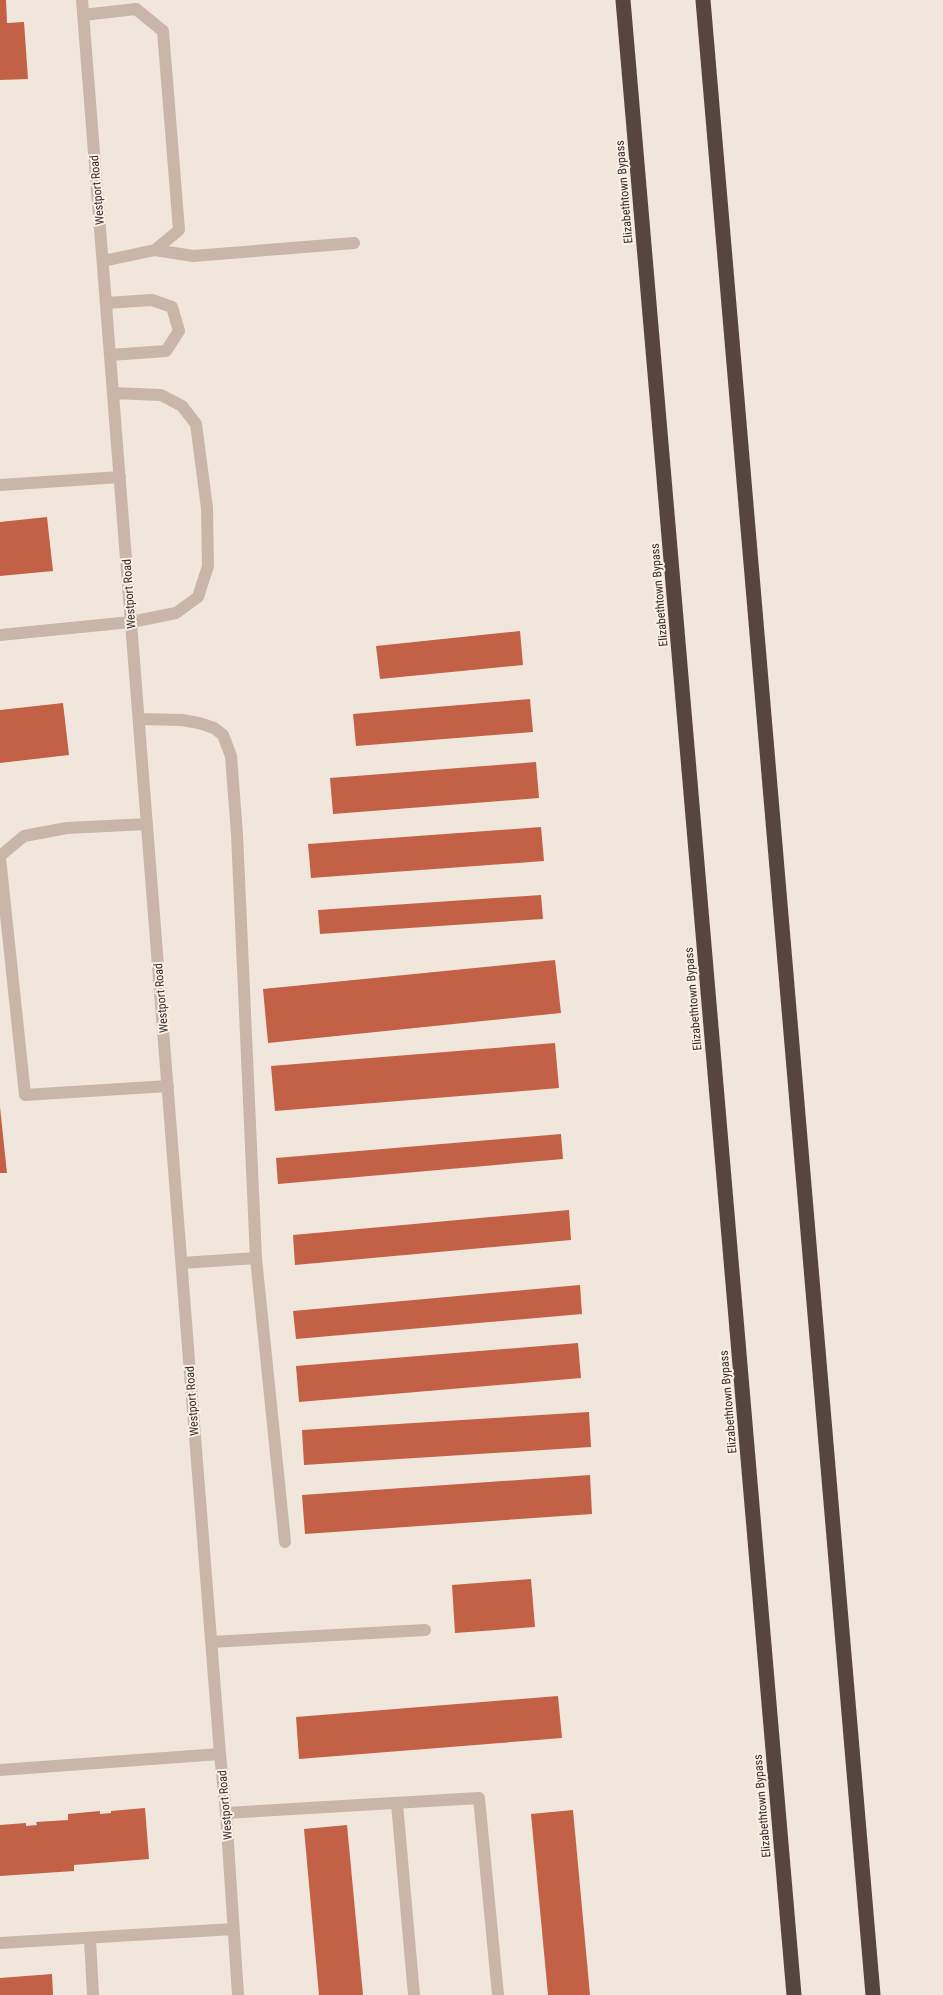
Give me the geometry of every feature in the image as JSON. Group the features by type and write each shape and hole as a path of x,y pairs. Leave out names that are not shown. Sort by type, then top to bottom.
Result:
{"highway":[{"name":"Elizabethtown Bypass","path":"623,0 794,1995"},
{"path":"703,0 873,1995"}],"street":[{"name":"Westport Road","path":"82,0 226,1813 238,1995"},
{"path":"83,15 136,9 163,31 179,230 155,250"},
{"path":"103,260 155,250 193,256 354,243"},
{"path":"106,303 152,300 172,307 179,331 166,350 110,355"},
{"path":"0,635 131,622 176,613 198,597 208,566 206,508 196,424 182,406 160,395 113,393"},
{"path":"0,485 120,477"},
{"path":"139,720 182,720 214,728 222,735 231,756 237,834 256,1258 285,1542"},
{"path":"147,824 67,828 24,836 0,857 25,1095 168,1086"},
{"path":"182,1263 256,1258"},
{"path":"211,1642 425,1630"},
{"path":"0,1770 220,1754"},
{"path":"226,1813 479,1798 498,1995"},
{"path":"397,1804 414,1995"},
{"path":"0,1943 233,1929"},
{"path":"90,1939 93,1995"}],"building":[{"path":"0,0 6,0 7,23 24,22 28,79 0,80"},
{"path":"47,517 53,571 0,576 0,522"},
{"path":"520,631 523,665 380,679 376,646"},
{"path":"530,699 533,732 356,746 353,714"},
{"path":"63,703 69,755 0,763 0,710"},
{"path":"536,762 539,798 333,814 330,778"},
{"path":"541,827 544,861 311,878 308,844"},
{"path":"541,895 543,919 320,934 318,910"},
{"path":"555,960 561,1013 268,1043 263,989"},
{"path":"555,1043 559,1088 275,1111 271,1066"},
{"path":"0,1107 7,1173 0,1173"},
{"path":"561,1134 563,1159 278,1184 276,1158"},
{"path":"569,1210 571,1240 295,1265 293,1235"},
{"path":"580,1285 582,1314 296,1339 293,1311"},
{"path":"578,1343 581,1378 299,1402 296,1366"},
{"path":"589,1412 591,1447 304,1465 302,1430"},
{"path":"590,1475 592,1514 305,1534 302,1495"},
{"path":"531,1579 535,1627 455,1633 452,1585"},
{"path":"558,1696 562,1738 299,1759 296,1717"},
{"path":"145,1808 149,1859 74,1865 74,1871 0,1876 0,1825 26,1823 26,1826 37,1825 36,1822 68,1820 68,1814 100,1811 100,1814 111,1813 111,1811"},
{"path":"573,1810 590,1995 548,1995 531,1814"},
{"path":"347,1825 363,1995 319,1995 304,1829"},
{"path":"52,1974 53,1995 0,1995 0,1978"}]}
